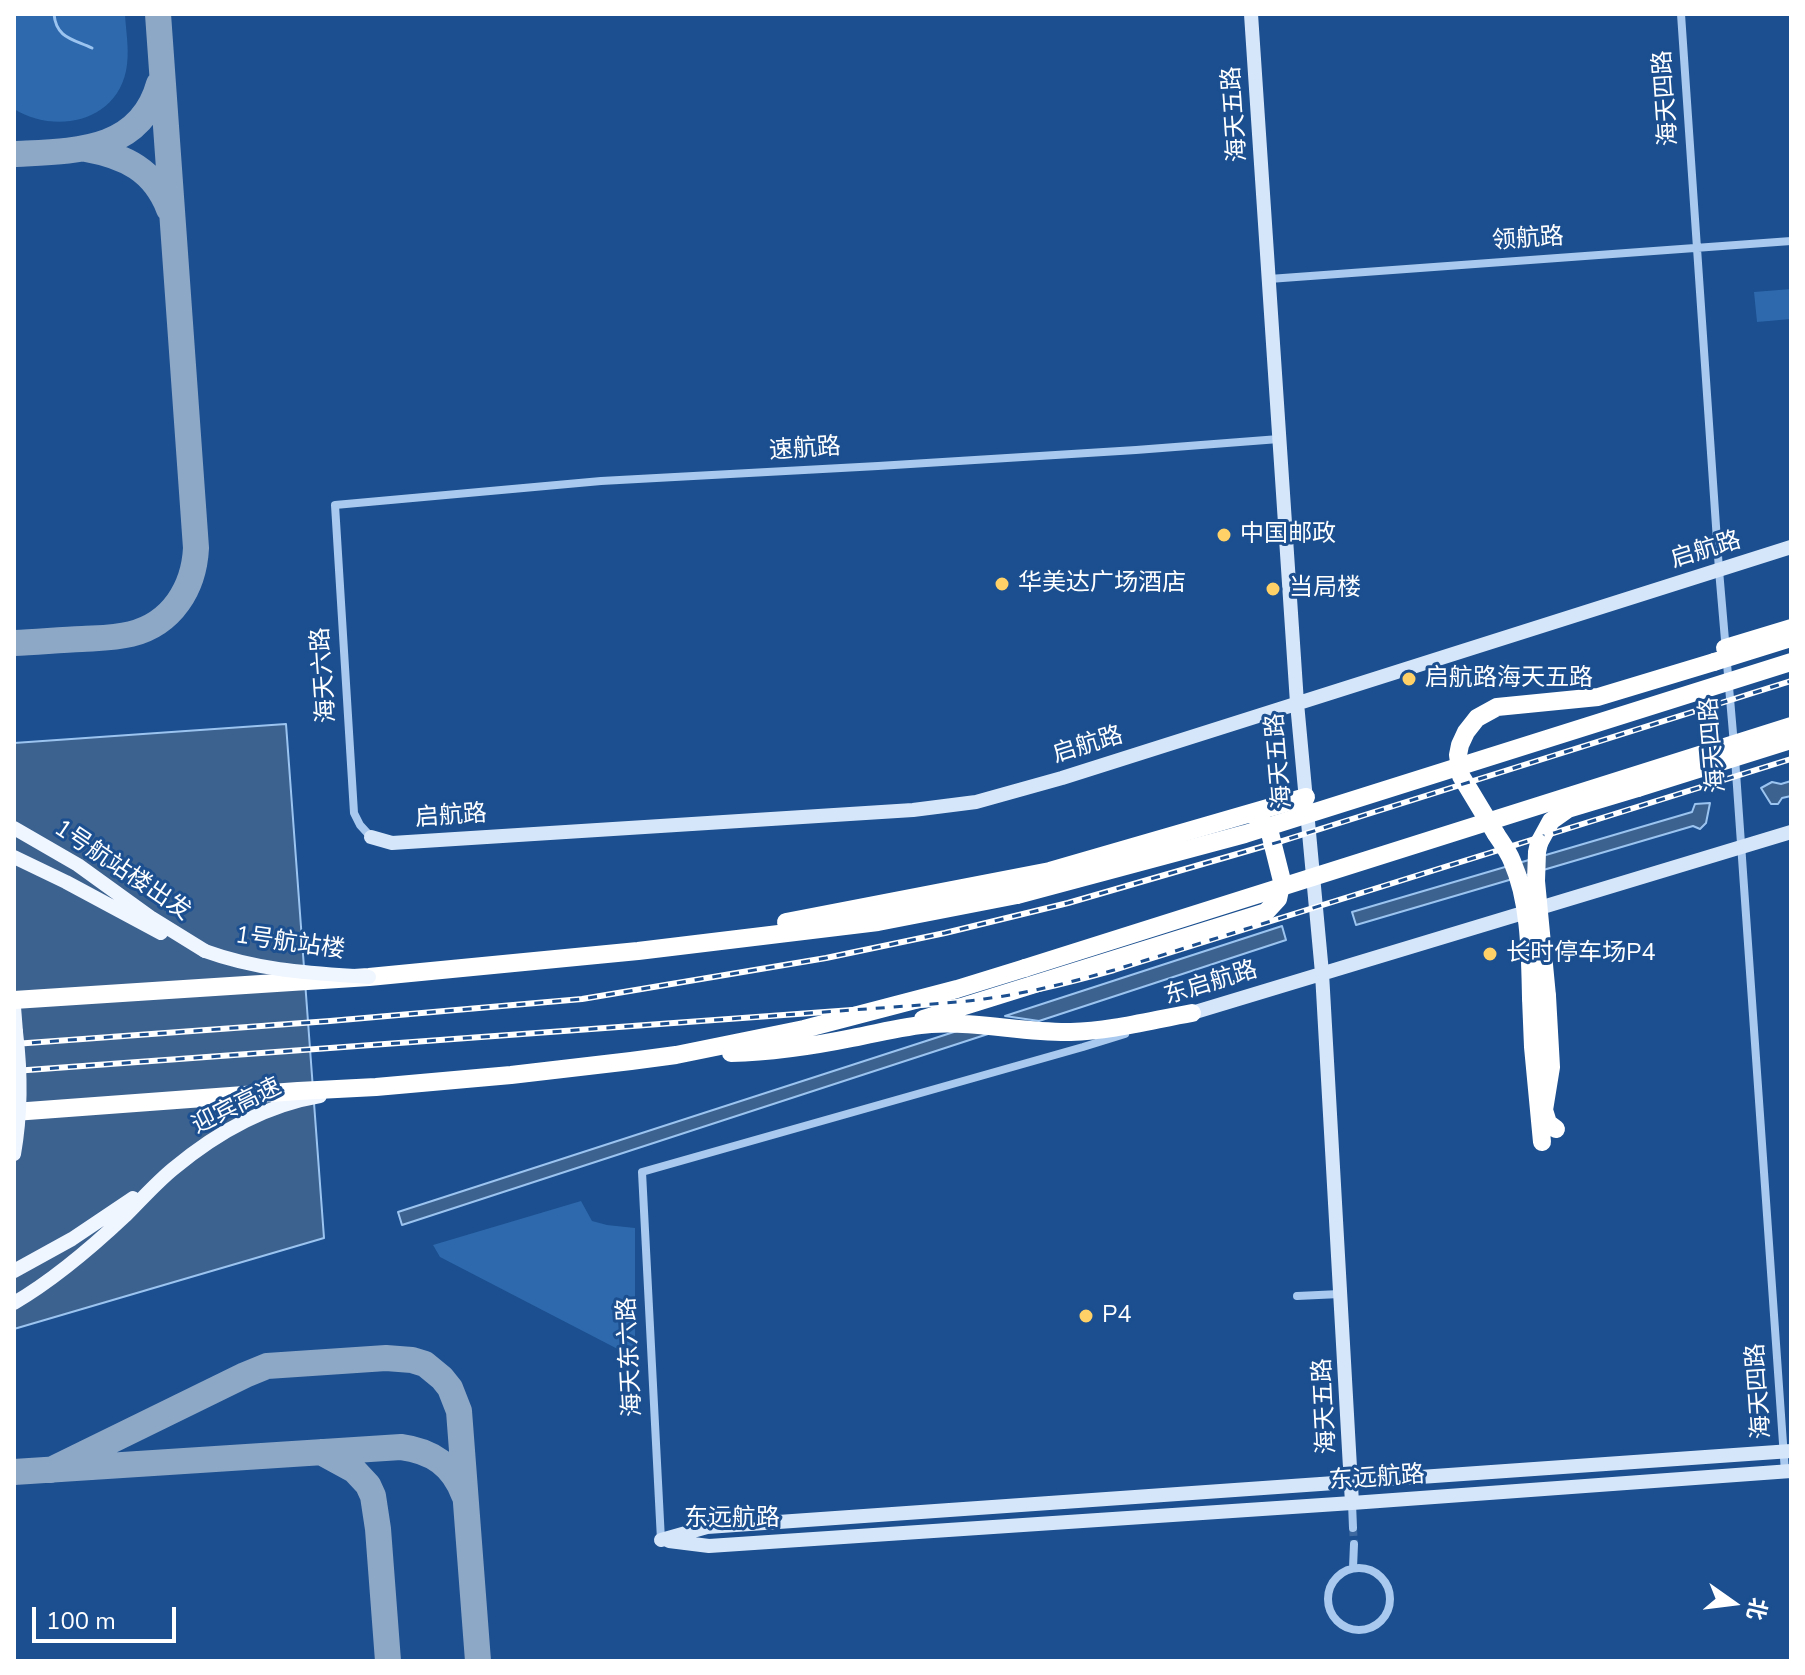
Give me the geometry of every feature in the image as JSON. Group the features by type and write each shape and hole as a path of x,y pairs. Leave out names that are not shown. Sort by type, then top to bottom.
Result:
{"highway":[{"path":"1539,997 1523,900 1512,860 1461,776 1458,755 1466,732 1477,718 1497,707 1598,697 1791,628"},
{"path":"1720,655 1791,638"},
{"path":"14,1000 369,977 638,951 878,922 1017,895 1245,834 1791,662"},
{"path":"14,1112 511,1075 676,1055 804,1029 957,989 1791,726"},
{"path":"1549,1136 1533,1047 1539,997 1537,852 1551,821 1568,809 1791,740"},
{"path":"638,951 1050,871 1306,797"},
{"path":"893,1029 1266,912 1278,899 1282,881 1269,829 1256,817 1236,817"},
{"path":"676,1055 800,1047 931,1024 1072,1032 1100,1030 1192,1013"}],"main road":[{"name":"1号航站楼出发","path":"14,828 78,865 150,917 205,951"},
{"path":"14,857 145,925 205,951"},
{"name":"1号航站楼","path":"205,951 273,969 369,977"},
{"path":"14,1007 19,1060 14,1154"},
{"name":"迎宾高速","path":"14,1271 72,1239 215,1137 263,1114 307,1098 376,1087"},
{"path":"14,1124 19,1089"},
{"name":"迎宾高速","path":"14,1303 88,1249 170,1171"}],"street":[{"name":"海天五路","path":"1251,14 1297,703 1322,973 1352,1503"},
{"name":"海天四路","path":"1681,14 1719,570 1720,655 1742,846 1788,1472"},
{"name":"领航路","path":"1269,279 1791,241"},
{"name":"速航路","path":"335,505 601,481 1279,439"},
{"name":"海天六路","path":"335,505 354,813 371,837"},
{"name":"启航路","path":"371,837 392,843 913,810 976,802 1062,778 1791,547"},
{"name":"东启航路","path":"642,1172 1083,1047 1791,832"},
{"name":"海天东六路","path":"642,1172 661,1540"},
{"path":"1297,1296 1341,1294"},
{"name":"东远航路","path":"661,1540 707,1527 1788,1451"},
{"name":"东远航路","path":"661,1540 709,1546 1788,1472"},
{"path":"1352,1503 1353,1528"},
{"path":"1353,1568 1354,1544"},
{"path":"1353,1568 1367,1569 1378,1575 1387,1586 1390,1599 1387,1612 1380,1621 1361,1630 1340,1623 1332,1615 1328,1604 1334,1581 1353,1568"}],"shaded area":[{"path":"14,14 125,14 128,50 120,89 96,112 81,119 47,121 14,109"},
{"path":"1791,289 1791,319 1757,322 1754,292"},
{"path":"286,724 324,1238 14,1329 14,743"},
{"path":"1791,781 1791,796 1782,798 1778,804 1771,804 1761,788 1772,782 1781,784"},
{"path":"1710,803 1706,823 1700,829 1693,826 1356,925 1352,912 1692,812 1695,804"},
{"path":"1282,926 1286,940 1039,1021 1005,1016"},
{"path":"960,1030 988,1034 402,1225 398,1212"},
{"path":"581,1201 592,1221 635,1228 635,1358 440,1257 433,1245"}],"waterway":[{"path":"54,14 62,33 92,48"}],"taxiway":[{"path":"14,643 113,637 145,629 169,613 191,577 196,548 158,14"},
{"path":"14,154 81,149 120,136 137,124 150,107 159,84"},
{"path":"86,149 113,156 136,167 155,184 169,209"},
{"path":"51,1470 267,1366 386,1358 425,1364 450,1388 459,1411 478,1661"},
{"path":"14,1472 401,1447 440,1461 454,1475 464,1495"},
{"path":"321,1452 354,1470 368,1485 373,1496 388,1661"}],"tunnel":[{"path":"1353,1528 1354,1544"}],"railway":[{"path":"14,1044 582,999 826,958 1068,903 1282,841 1791,681"},
{"path":"14,1071 1001,997 1114,970 1791,759"}],"place":[{"name":"中国邮政","path":"1224,535"},
{"name":"华美达广场酒店","path":"1002,584"},
{"name":"当局楼","path":"1273,589"},
{"name":"启航路海天五路","path":"1409,679"},
{"name":"长时停车场P4","path":"1490,954"},
{"name":"P4","path":"1086,1316"}]}
